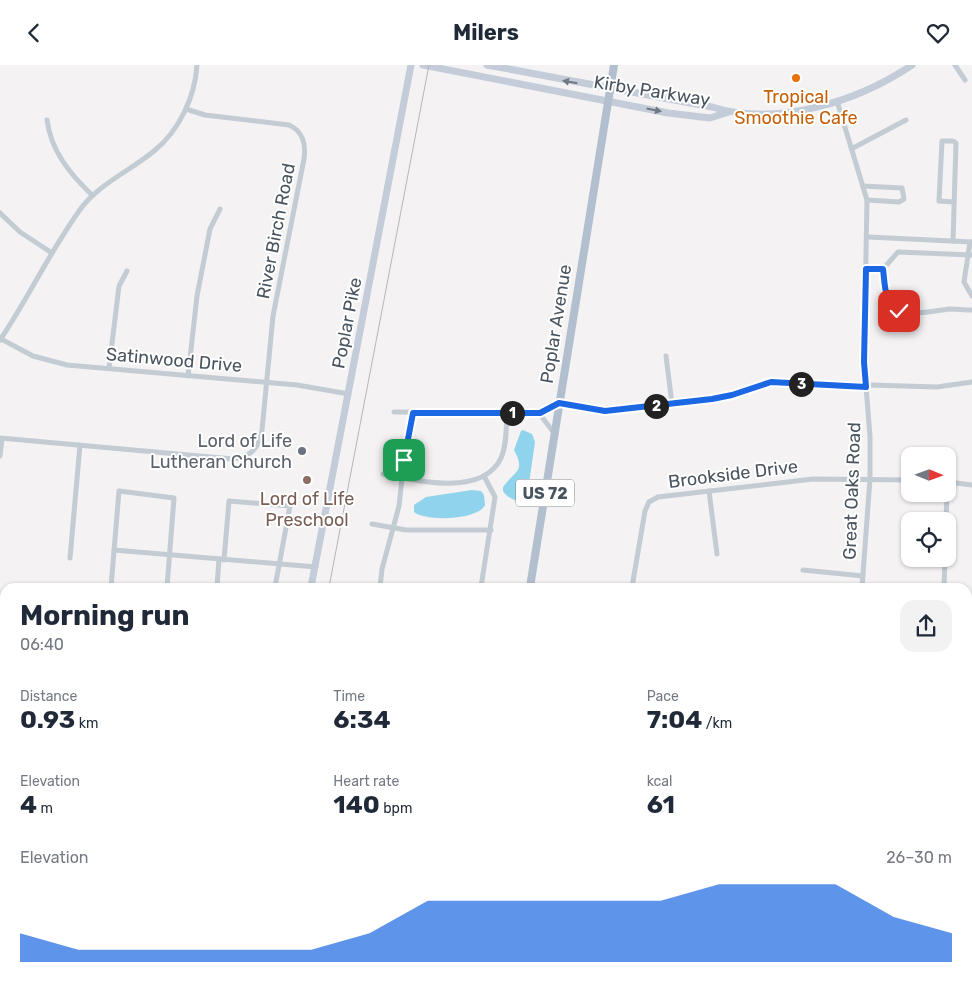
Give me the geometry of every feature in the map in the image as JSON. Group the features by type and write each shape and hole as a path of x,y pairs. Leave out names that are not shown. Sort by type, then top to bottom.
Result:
{"main road":[{"name":"Poplar Pike","path":"312,583 411,65"},
{"name":"Kirby Parkway","path":"423,65 701,118 710,118 729,112"},
{"name":"Kirby Parkway","path":"487,65 712,107 729,112 782,112 837,101 864,91 901,68 912,65"},
{"name":"Poplar Avenue","path":"531,583 614,65"}],"street":[{"path":"1,339 52,253 92,195 158,148 170,134 186,109 194,87 197,65"},
{"path":"955,65 965,79"},
{"name":"Great Oaks Road","path":"837,101 853,148 867,200 868,237 864,362 870,435 870,479 862,583"},
{"name":"River Birch Road","path":"80,445 233,459 244,457 254,451 262,435 273,316 304,159 303,141 298,131 289,125 205,115 186,109"},
{"path":"47,120 50,138 58,155 75,178 92,195"},
{"path":"853,148 906,121"},
{"path":"953,241 956,143 953,141 942,141 939,201 954,202"},
{"path":"864,186 902,187 905,192 904,199 899,202 867,200"},
{"path":"188,376 197,296 210,229 220,209"},
{"path":"0,213 20,232 52,253"},
{"path":"868,237 971,242 964,282 972,296"},
{"path":"866,269 883,269 898,252 969,255"},
{"path":"883,269 888,299 892,306 899,311 936,313 950,309 972,310"},
{"path":"109,368 119,286 127,271"},
{"name":"Satinwood Drive","path":"1,339 26,353 50,362 266,382 349,394"},
{"path":"666,356 672,404"},
{"path":"394,412 540,413 559,403 605,411 732,395 771,382 866,387 937,387 972,382"},
{"path":"380,583 382,569 394,528 413,413"},
{"path":"383,474 441,483 467,481 484,477 493,470 502,457 507,413"},
{"path":"540,413 554,433"},
{"path":"0,456 1,438 80,445 70,558"},
{"path":"482,583 495,497 484,477"},
{"name":"Brookside Drive","path":"633,583 645,511 649,502 658,497 814,479 901,480"},
{"path":"956,483 972,485"},
{"path":"111,583 119,491 174,498 167,583"},
{"path":"709,491 718,554"},
{"path":"218,583 229,501 290,506 281,565 276,583"},
{"path":"372,523 394,528 418,530 442,528 491,530"},
{"path":"114,550 316,567"},
{"path":"944,583 945,567"},
{"path":"803,570 863,576"}],"water":[{"path":"523,430 532,434 535,442 527,497 521,500 514,500 503,491 503,487 518,470 519,463 514,450"},
{"path":"472,490 481,491 484,495 485,505 473,514 440,518 420,515 414,512 414,505 426,497"}],"railway":[{"path":"330,583 429,65"}],"place":[{"name":"Tropical Smoothie Cafe","path":"796,78"},
{"name":"Lord of Life Lutheran Church","path":"302,451"},
{"name":"Lord of Life Preschool","path":"307,480"}],"route":[{"path":"404,460 413,413 540,413 559,403 605,411 712,399 732,395 771,382 866,387 864,362 866,269 883,269 889,302 899,311"}]}
